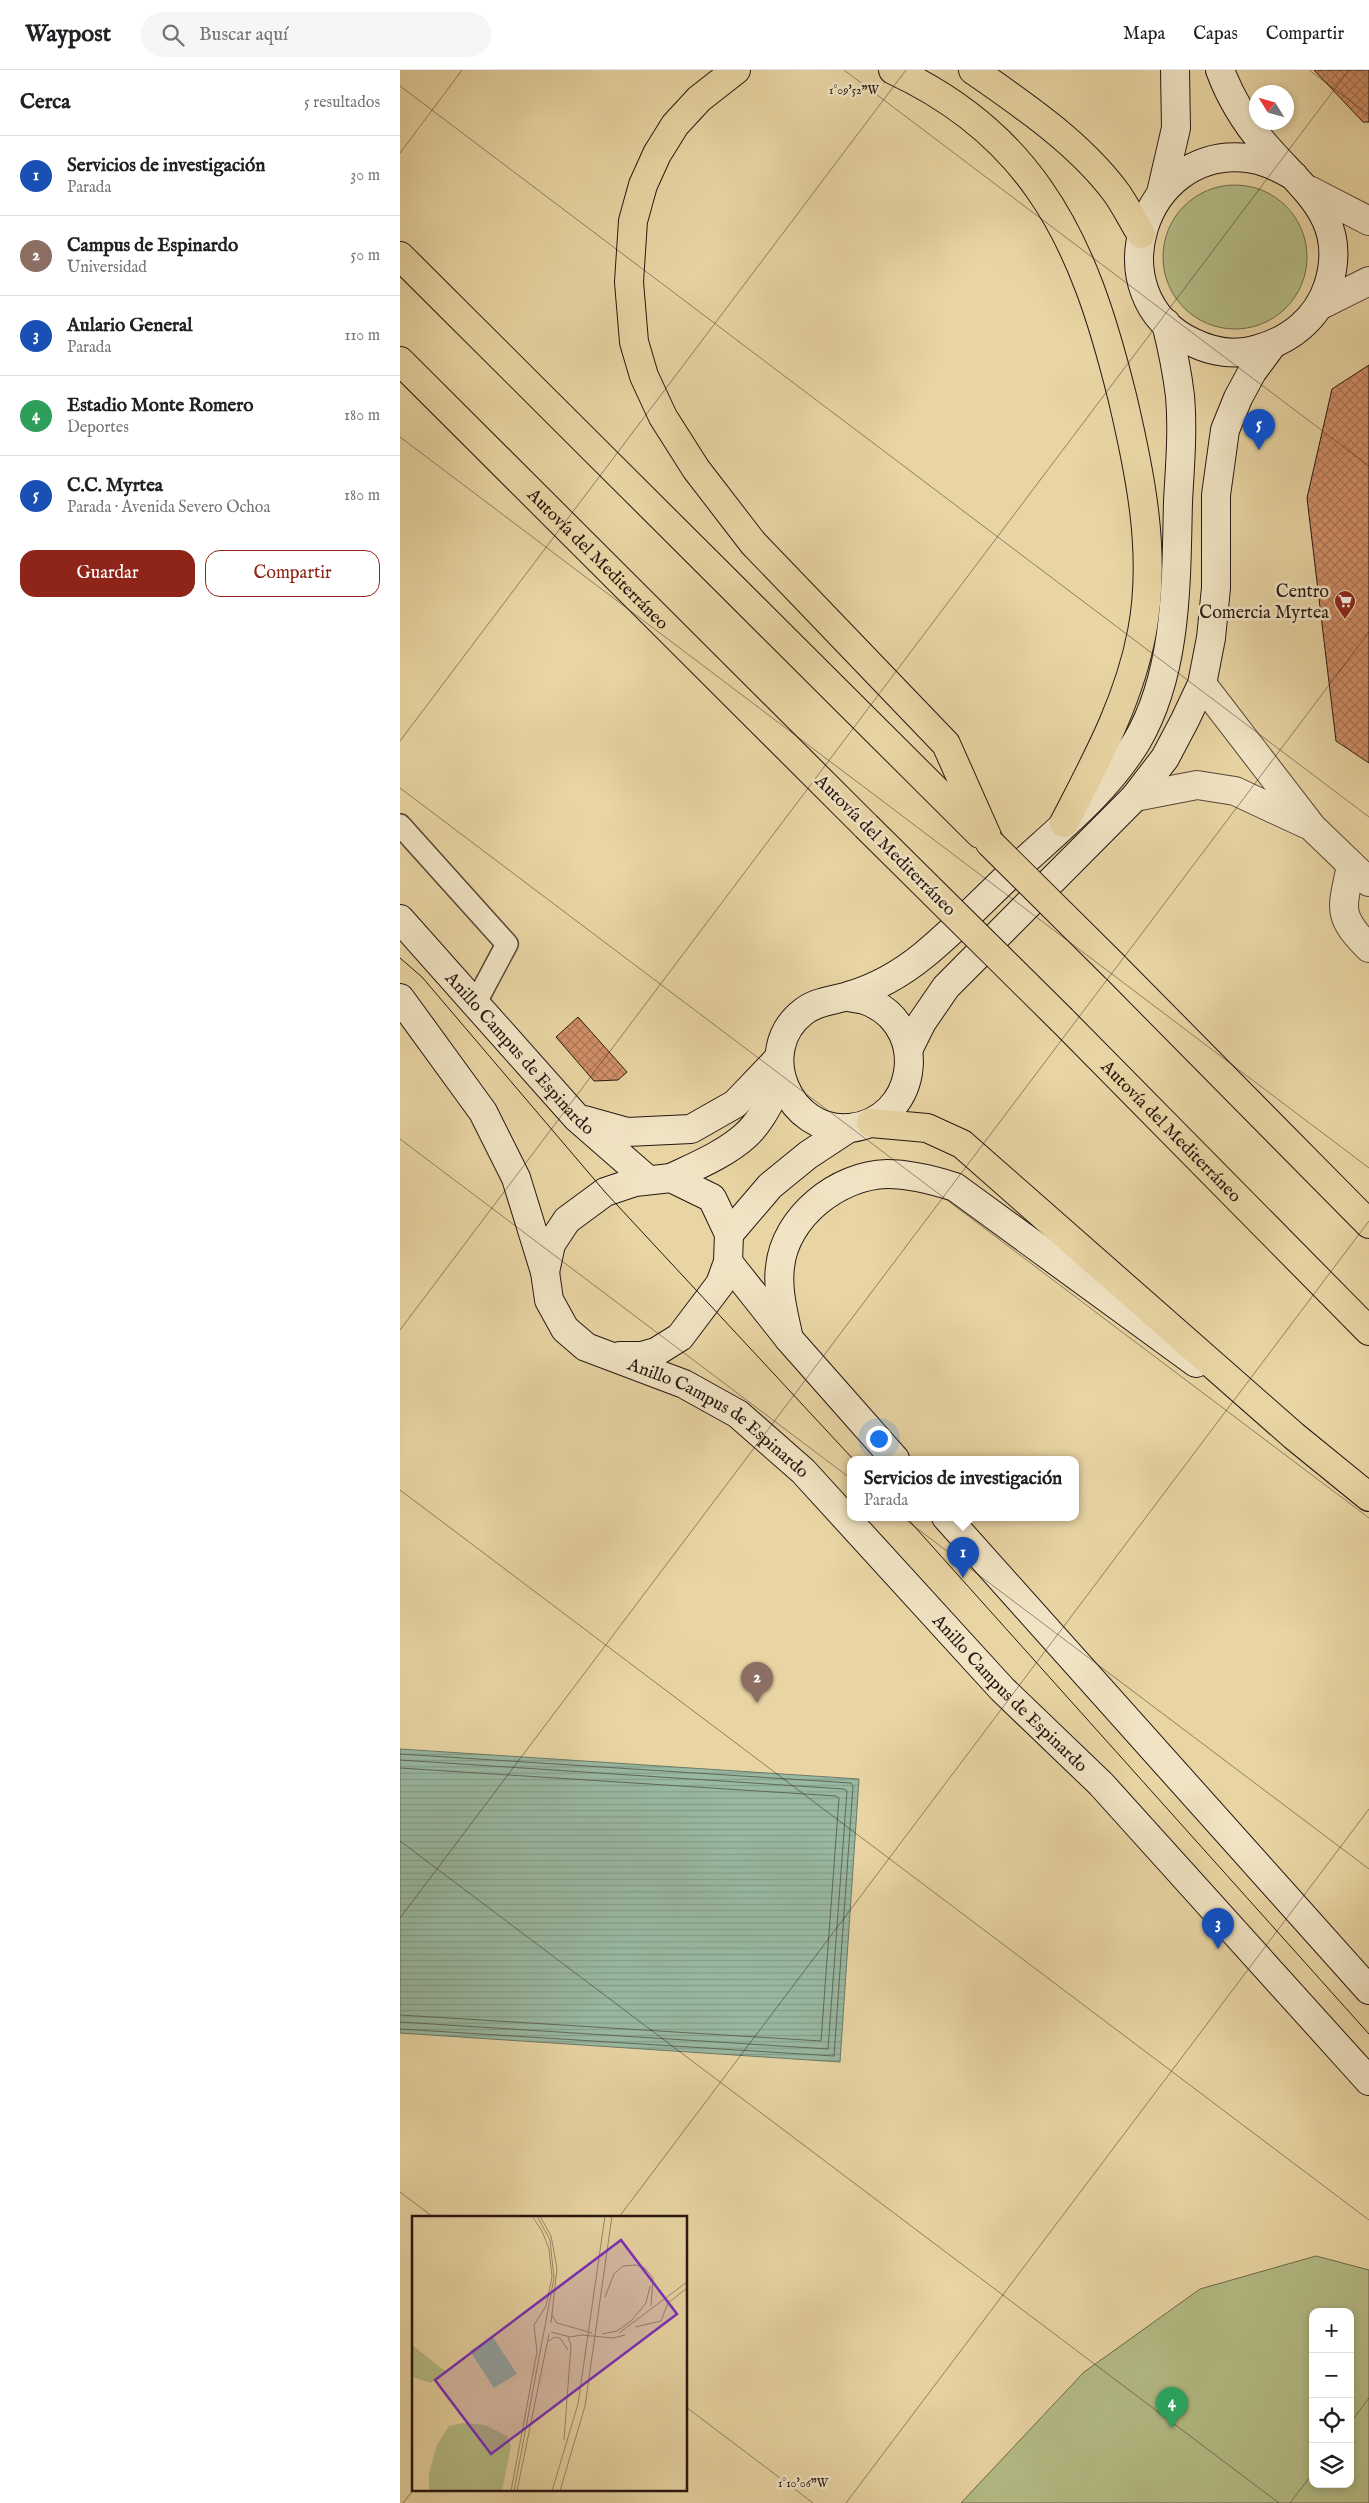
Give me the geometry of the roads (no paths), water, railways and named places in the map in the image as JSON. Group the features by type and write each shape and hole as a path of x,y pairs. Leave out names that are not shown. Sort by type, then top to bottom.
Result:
{"highway":[{"path":"736,70 698,99 675,125 657,154 643,185 632,221 629,282 634,342 644,376 663,417 696,469 752,544 946,744 990,843"},
{"path":"893,70 936,91 992,135 1038,188 1060,221 1095,300 1109,345 1134,448 1142,494 1148,573 1143,630 1133,672 1112,729 1064,823"},
{"path":"973,70 1041,120 1095,168 1116,192 1141,234"},
{"path":"400,256 1115,967 1369,1224"},
{"name":"Autovía del Mediterráneo","path":"400,361 1062,1020 1369,1331"},
{"path":"860,1126 928,1128 962,1144 1294,1436 1369,1497"}],"main road":[{"path":"1161,193 1176,128 1175,70"},
{"path":"1220,70 1227,90 1243,117 1301,183 1326,219 1333,246 1332,267 1328,287 1319,306 1291,336 1250,352 1227,352 1212,349 1184,338 1166,323 1151,304 1142,282 1138,258 1141,234 1152,206 1161,193 1179,176 1200,164 1224,158 1248,158 1272,164 1301,183 1369,221"},
{"path":"1319,306 1369,281"},
{"path":"660,1179 704,1162 745,1136 760,1117 780,1069 786,1034 801,1013 822,1000 848,997 887,981 924,955 1095,796 1136,742 1152,709 1162,677 1171,626 1176,578 1180,399 1176,364 1166,323"},
{"path":"909,1048 922,1022 946,987 1134,797 1165,758 1202,684 1211,638 1216,588 1216,495 1225,430 1238,398 1252,372 1272,345"},
{"path":"1202,684 1312,827 1360,874 1342,911 1353,931 1369,948"},
{"path":"1134,797 1197,785 1235,791 1312,827"},
{"name":"Anillo Campus de Espinardo","path":"400,919 577,1118 660,1179 712,1198 729,1234 728,1262 720,1284 708,1303 680,1337 656,1352 642,1356 613,1356"},
{"path":"729,1234 770,1186 808,1155 889,1111 903,1093 910,1071 909,1048 903,1032 890,1014 870,1002 848,997"},
{"name":"Anillo Campus de Espinardo","path":"400,998 483,1112 516,1178 545,1272 549,1300 565,1329 586,1347 684,1384 738,1414 803,1471 847,1519"},
{"path":"780,1069 791,1101 807,1117 827,1126 860,1126"},
{"path":"577,1118 627,1132 691,1129 735,1104 780,1069"},
{"path":"789,1339 780,1295 780,1266 790,1235 807,1211 833,1191 859,1180 886,1174 925,1178 955,1187 1294,1436"},
{"name":"Anillo Campus de Espinardo","path":"545,1272 551,1244 567,1220 579,1209 605,1192 660,1179"},
{"path":"728,1262 789,1339 891,1456"},
{"name":"Anillo Campus de Espinardo","path":"849,1521 1002,1689 1101,1784 1369,2081"},
{"path":"950,1521 1369,1990"}],"lane":[{"path":"400,825 507,944 475,1004"}],"water":[{"path":"400,1749 859,1779 840,2062 400,2033"}],"tram line":[{"path":"400,958 422,977 605,1192 850,1456"},
{"path":"910,1521 1369,2034"}],"place":[{"name":"C.C. Myrtea","path":"1259,450"},
{"name":"Centro Comercia Myrtea","path":"1345,620"},
{"name":"Servicios de investigación","path":"963,1578"},
{"name":"Campus de Espinardo","path":"757,1703"},
{"name":"Aulario General","path":"1218,1949"},
{"name":"Estadio Monte Romero","path":"1172,2428"}]}
